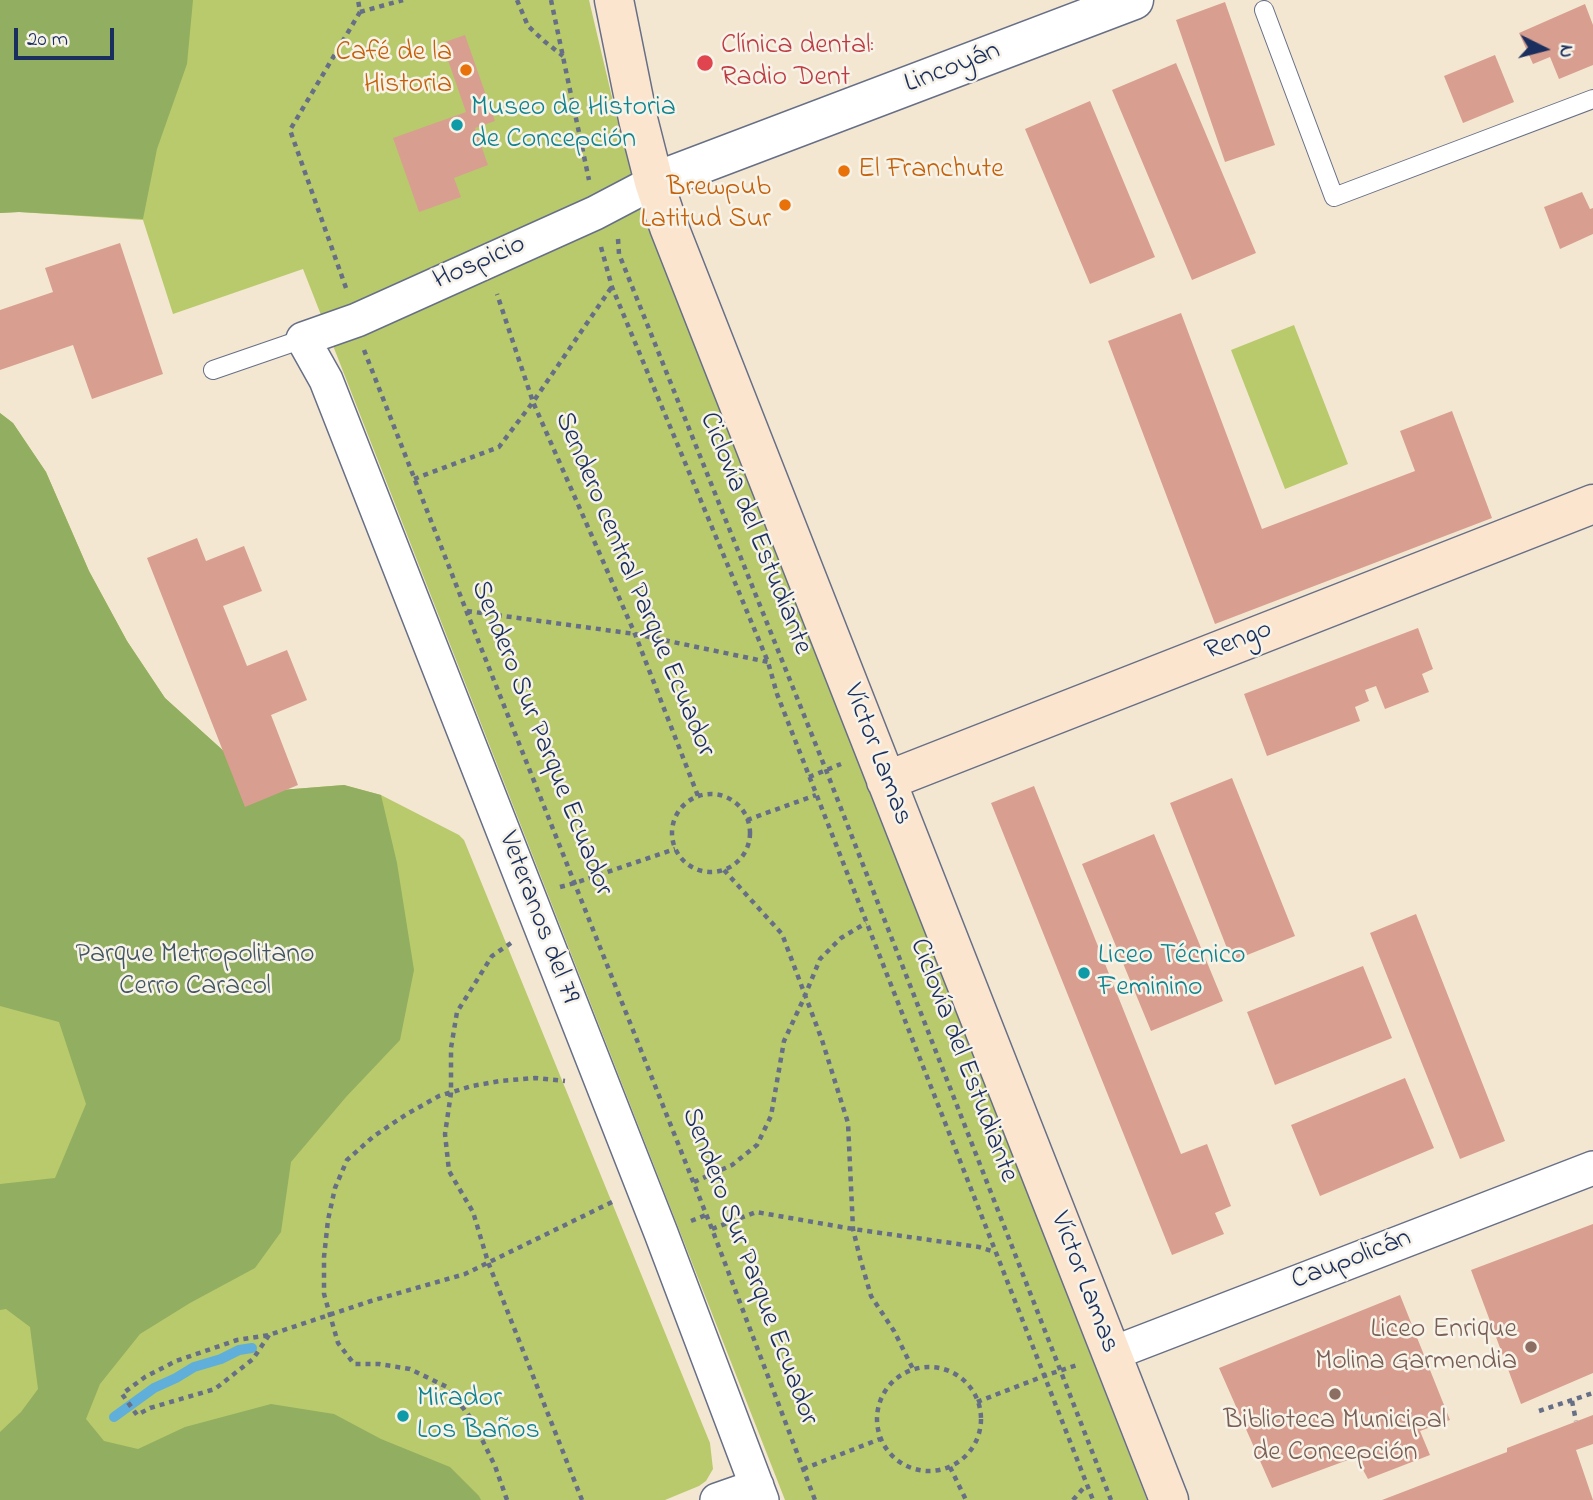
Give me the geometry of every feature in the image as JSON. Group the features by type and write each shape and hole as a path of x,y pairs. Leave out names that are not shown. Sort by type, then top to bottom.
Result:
{"main road":[{"name":"Víctor Lamas","path":"614,0 638,120 669,227 1169,1500"},
{"name":"Rengo","path":"886,781 1593,504"}],"street":[{"name":"Lincoyán","path":"654,182 1081,9 1134,0"},
{"name":"Hospicio","path":"303,339 357,320 606,207 654,182"},
{"name":"Veteranos del 79","path":"303,339 326,380 643,1187 759,1493"},
{"name":"Caupolicán","path":"1111,1354 1593,1168"},
{"path":"717,1500 759,1493"}],"lane":[{"path":"1264,10 1334,197 1593,99"},
{"path":"213,370 303,339"}],"path":[{"path":"358,0 360,12 403,0"},
{"path":"517,0 528,26 564,56"},
{"path":"551,0 606,207 601,246 612,287 768,662 777,694 816,795 1093,1500"},
{"name":"Sendero Sur Parque Ecuador","path":"360,12 290,130 357,320 361,342 694,1182 815,1500"},
{"name":"Ciclovía del Estudiante","path":"606,207 619,254 826,770 1111,1500"},
{"name":"Sendero central Parque Ecuador","path":"612,287 533,402 635,634 698,796"},
{"path":"414,479 499,447 533,402 495,291"},
{"path":"466,611 635,634 768,662"},
{"path":"528,894 575,883 675,849 681,859 701,871 724,870 734,864 748,845 747,820 816,795"},
{"name":"Sendero central Parque Ecuador","path":"675,849 673,823 687,802 698,796 722,796 742,810 747,820"},
{"path":"724,870 782,934 822,1040 848,1124 853,1228 871,1296 894,1331 913,1369"},
{"path":"694,1182 732,1165 757,1145 771,1116 784,1041 820,960 841,938 866,923"},
{"path":"540,925 492,956 457,1012 445,1134 449,1171 473,1212 488,1262 582,1500"},
{"path":"507,1500 495,1466 473,1420 447,1387 411,1369 379,1364 354,1364 338,1343 324,1294 324,1257 335,1188 347,1160 374,1136 439,1096 500,1081 535,1079 604,1087"},
{"path":"269,1335 253,1359 215,1389 150,1408 137,1415 122,1394 145,1377 176,1361 237,1340 269,1335 371,1301 465,1274 643,1187"},
{"path":"712,1228 756,1212 979,1247 995,1252"},
{"path":"977,1402 1111,1354"},
{"path":"930,1367 946,1370 961,1378 972,1390 977,1402 981,1420 979,1435 963,1459 950,1467 934,1472 902,1464 889,1453 880,1439 877,1422 879,1405 886,1390 898,1377 913,1369 930,1367"},
{"path":"1539,1412 1593,1393"},
{"path":"1572,1401 1576,1421"},
{"path":"803,1469 880,1439"},
{"path":"950,1467 966,1500"},
{"path":"1073,1500 1086,1484"}],"green space":[{"path":"0,0 589,0 619,127 655,238 1147,1500 785,1500 303,269 173,314 143,220 0,213"},
{"path":"0,0 193,0 187,64 157,149 143,219 0,213"},
{"path":"1294,325 1348,464 1285,489 1231,350"},
{"path":"0,413 13,423 46,472 89,571 127,641 165,698 268,791 344,785 381,795 464,840 710,1443 713,1469 706,1481 699,1486 665,1500 0,1500"},
{"name":"Parque Metropolitano Cerro Caracol","path":"0,413 13,423 46,472 89,571 127,641 165,698 268,791 344,785 381,795 397,863 414,970 400,1040 346,1097 291,1162 281,1232 255,1268 140,1334 100,1384 86,1419 104,1441 138,1449 185,1427 271,1404 334,1414 381,1439 450,1467 481,1500 0,1500 0,1432 21,1412 38,1389 30,1327 6,1309 0,1310 0,1184 55,1178 86,1104 59,1022 0,1006"}],"building":[{"path":"1225,2 1275,145 1225,162 1176,20"},
{"path":"1585,4 1593,25 1593,65 1559,79 1550,57 1533,64 1519,33"},
{"name":"Museo de Historia de Concepción","path":"465,35 495,121 475,128 488,165 454,178 461,197 419,212 393,138 466,112 442,43"},
{"path":"1495,55 1514,102 1463,123 1444,76"},
{"path":"1176,63 1256,253 1192,280 1112,90"},
{"path":"1090,101 1155,257 1090,284 1025,129"},
{"path":"1582,192 1590,209 1593,208 1593,234 1560,249 1544,207"},
{"path":"120,243 163,374 92,399 73,345 0,370 0,310 53,292 45,268"},
{"path":"1181,313 1262,529 1415,471 1400,431 1452,411 1492,518 1215,624 1108,341"},
{"path":"197,538 206,561 244,546 262,591 223,606 247,666 287,650 307,700 271,715 298,785 245,807 147,558"},
{"path":"1418,628 1433,669 1422,674 1429,692 1385,709 1376,686 1365,690 1369,701 1355,707 1360,721 1267,756 1244,694"},
{"path":"1232,778 1295,936 1232,961 1170,803"},
{"name":"Liceo Técnico Feminino","path":"1034,786 1181,1154 1207,1144 1231,1206 1215,1213 1224,1234 1172,1255 991,803"},
{"path":"1154,834 1223,1001 1151,1031 1082,864"},
{"path":"1416,914 1505,1141 1460,1159 1370,933"},
{"path":"1363,966 1392,1038 1275,1085 1247,1012"},
{"path":"1405,1078 1434,1148 1320,1196 1291,1125"},
{"path":"1593,1224 1593,1373 1521,1404 1471,1270"},
{"name":"Biblioteca Municipal de Concepción","path":"1400,1295 1450,1420 1420,1431 1430,1455 1368,1479 1356,1457 1272,1488 1219,1368"},
{"path":"1593,1415 1593,1444 1576,1450 1593,1500 1382,1500 1507,1452 1507,1448"}],"waterway":[{"path":"114,1417 154,1388 194,1367 239,1350 252,1348"}],"place":[{"name":"Clínica dental: Radio Dent","path":"705,63"},
{"name":"Café de la Historia","path":"466,70"},
{"name":"Museo de Historia de Concepción","path":"457,125"},
{"name":"El Franchute","path":"844,171"},
{"name":"Brewpub Latitud Sur","path":"785,205"},
{"name":"Liceo Técnico Feminino","path":"1084,973"},
{"name":"Liceo Enrique Molina Garmendia","path":"1531,1347"},
{"name":"Biblioteca Municipal de Concepción","path":"1335,1394"},
{"name":"Mirador Los Baños","path":"403,1416"}]}
